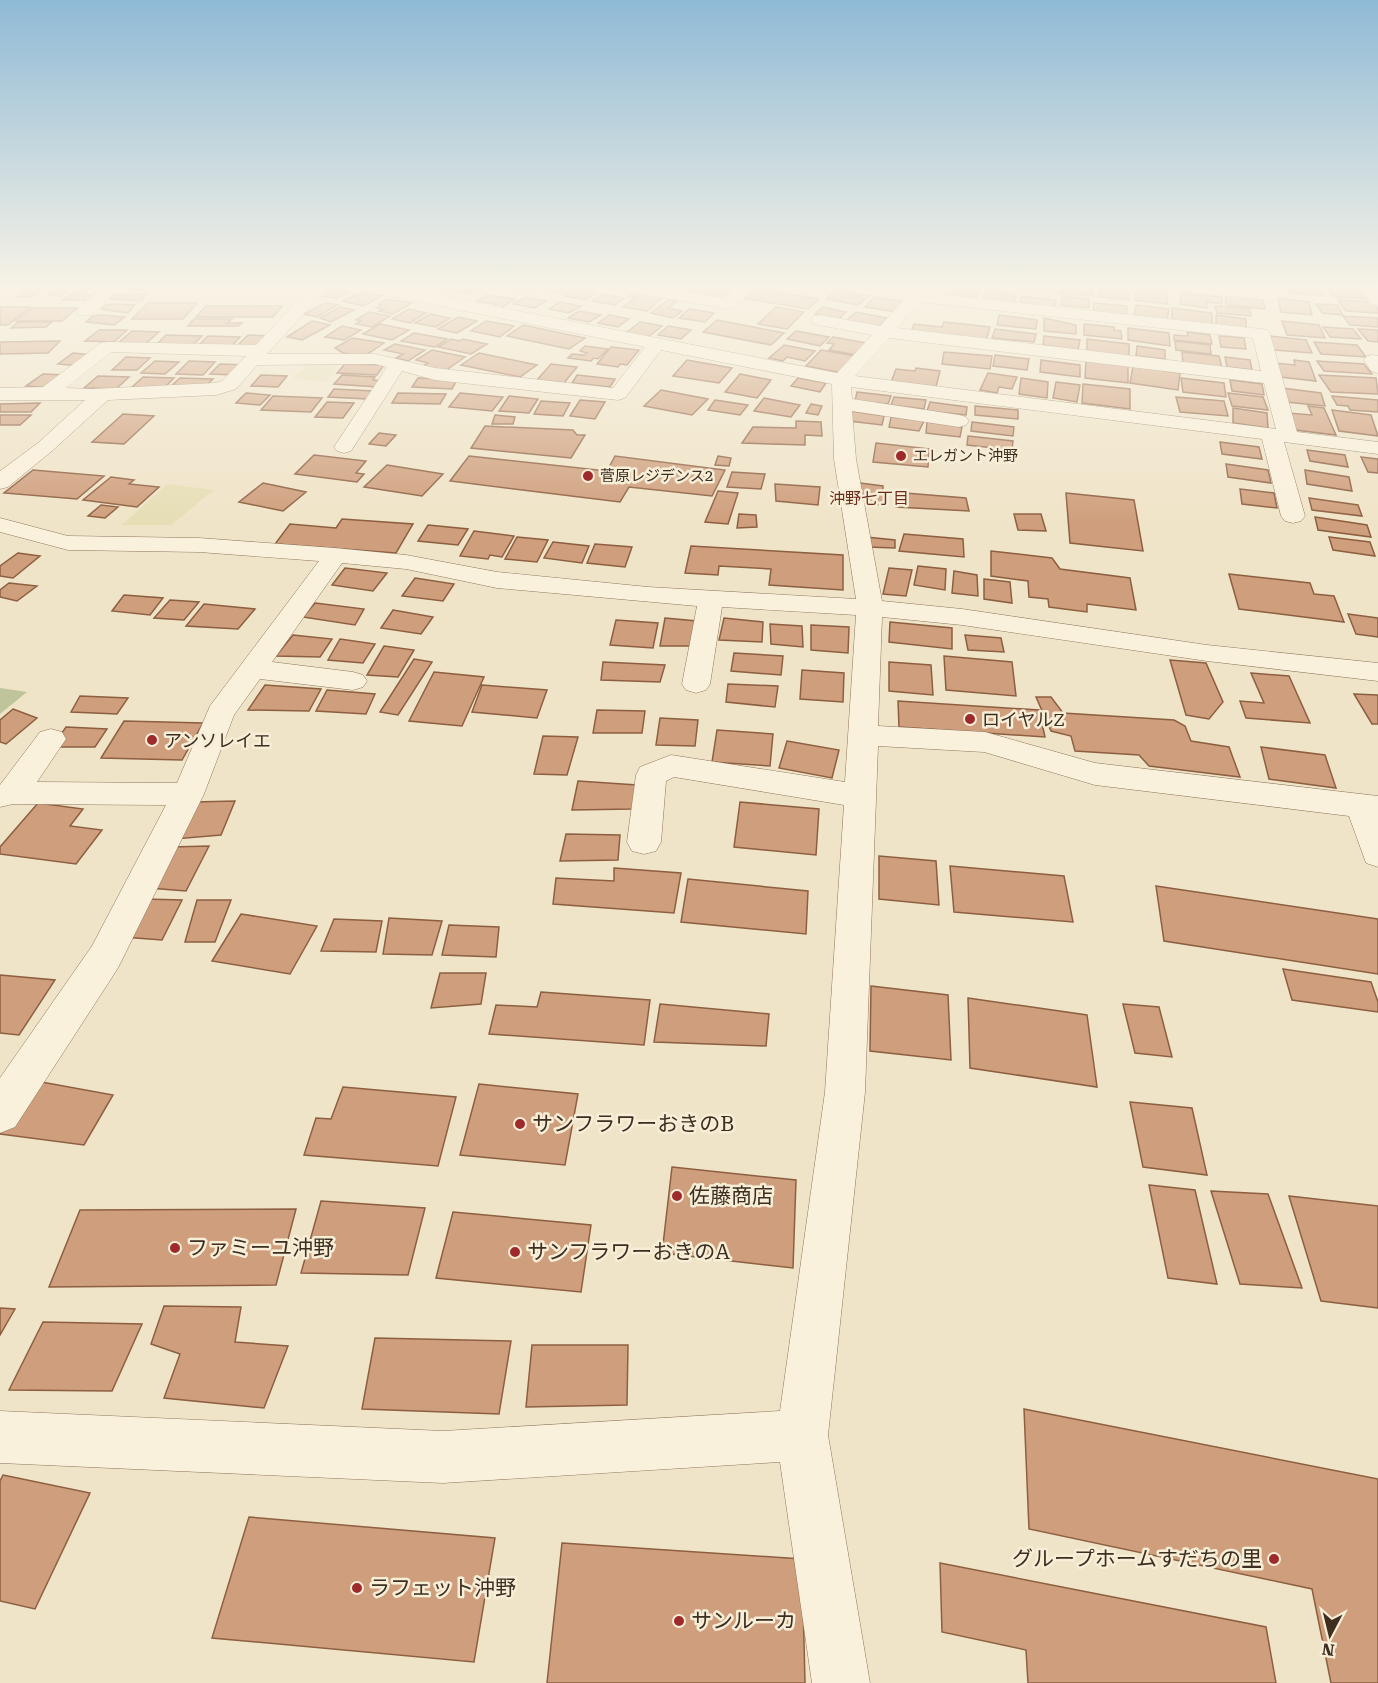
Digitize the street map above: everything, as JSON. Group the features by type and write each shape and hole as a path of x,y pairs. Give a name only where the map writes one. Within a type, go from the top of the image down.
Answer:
{"street":[{"path":"48,393 85,365"},
{"path":"0,394 102,395 216,389 230,385 249,365"},
{"path":"344,447 398,365"},
{"path":"400,365 435,374 618,394 641,365"},
{"path":"740,365 959,421"},
{"path":"841,1683 802,1435 845,1092 869,608 845,459 841,391 861,365"},
{"path":"1159,365 1273,378"},
{"path":"1269,365 1293,516"},
{"path":"841,391 1279,435 1378,448"},
{"path":"0,482 45,447 102,395"},
{"path":"0,525 68,543 199,545 335,555 406,562 496,580 648,595 869,608 962,617 1207,653 1378,672"},
{"path":"0,1113 14,1068 105,957 188,794 220,713 320,580 335,555"},
{"path":"696,684 711,599"},
{"path":"253,669 353,681"},
{"path":"864,735 985,742 1095,774 1369,807 1378,854"},
{"path":"7,794 51,739"},
{"path":"644,842 651,776 671,766 861,796"},
{"path":"7,794 188,794"},
{"path":"0,1437 443,1457 802,1435"}],"shaded area":[{"path":"307,365 339,365 327,381 292,379"},
{"path":"167,484 214,490 171,525 122,525"}],"green space":[{"path":"0,688 27,692 0,714"}],"building":[{"path":"118,365 143,365 137,370 112,370"},
{"path":"151,365 176,365 165,374 141,373"},
{"path":"185,365 213,365 203,375 176,374"},
{"path":"219,365 246,365 236,375 210,374"},
{"path":"345,365 384,365 377,375 337,373"},
{"path":"425,365 454,365 445,371 423,366"},
{"path":"461,365 535,365 537,365 520,377"},
{"path":"551,365 577,367 564,383 537,380"},
{"path":"601,365 620,365 618,367"},
{"path":"683,365 713,365 732,368 719,383 673,376"},
{"path":"807,365 848,365 842,373 806,366"},
{"path":"947,365 991,365 990,369"},
{"path":"993,365 1028,365 1027,370"},
{"path":"1041,365 1080,365 1080,377 1040,372"},
{"path":"1086,365 1128,366 1128,383 1085,378"},
{"path":"1188,365 1221,365 1222,368"},
{"path":"1227,365 1251,365 1252,370 1227,367"},
{"path":"1276,365 1310,365 1316,381 1280,377"},
{"path":"1319,365 1364,365 1372,374 1324,371"},
{"path":"1133,366 1180,373 1178,390 1130,383"},
{"path":"916,368 940,371 936,387 891,382 896,369 915,371"},
{"path":"988,373 1017,377 1012,389 999,387 997,393 980,390"},
{"path":"43,374 68,375 51,388 26,386"},
{"path":"740,374 771,380 757,398 725,392"},
{"path":"261,375 287,376 278,387 251,386"},
{"path":"342,375 375,377 373,380 382,381 377,387 334,384"},
{"path":"577,375 615,379 610,387 572,383"},
{"path":"1319,375 1376,378 1378,394 1331,392"},
{"path":"98,376 129,377 116,389 84,388"},
{"path":"143,377 174,378 164,388 132,387"},
{"path":"180,378 213,379 204,388 170,387"},
{"path":"418,378 457,380 452,389 412,387"},
{"path":"798,378 826,383 820,392 791,386"},
{"path":"1021,378 1048,382 1047,398 1019,394"},
{"path":"1181,378 1224,383 1226,397 1183,392"},
{"path":"1230,380 1262,384 1264,395 1232,391"},
{"path":"1056,382 1080,385 1077,402 1053,398"},
{"path":"1083,384 1130,389 1130,409 1082,403"},
{"path":"1282,388 1321,393 1325,406 1286,402"},
{"path":"334,389 373,391 367,399 328,397"},
{"path":"661,390 708,399 692,415 644,406"},
{"path":"857,392 891,396 888,404 855,401"},
{"path":"246,393 270,395 260,405 236,403"},
{"path":"398,393 446,394 440,404 392,403"},
{"path":"460,393 503,397 492,411 449,407"},
{"path":"1228,393 1263,397 1268,410 1232,406"},
{"path":"273,396 322,398 311,412 261,410"},
{"path":"509,396 538,399 529,413 499,411"},
{"path":"1332,396 1378,400 1378,412 1350,410 1348,406 1337,405"},
{"path":"894,397 926,400 924,409 891,405"},
{"path":"1176,397 1224,401 1228,416 1180,412"},
{"path":"764,398 800,405 791,417 754,411"},
{"path":"580,400 605,402 595,419 570,416"},
{"path":"715,400 748,405 740,415 708,410"},
{"path":"541,401 570,403 563,416 534,414"},
{"path":"327,402 354,403 343,418 315,417"},
{"path":"930,402 967,407 966,415 927,411"},
{"path":"40,403 31,412 0,412 0,404"},
{"path":"811,404 822,406 818,415 806,413"},
{"path":"975,406 1018,410 1018,419 975,415"},
{"path":"1308,406 1324,408 1336,435 1295,430 1288,413 1312,415"},
{"path":"1233,408 1267,413 1268,428 1233,423"},
{"path":"1332,410 1371,415 1378,436 1339,431"},
{"path":"850,411 884,416 882,425 849,421"},
{"path":"123,414 154,416 124,444 92,442"},
{"path":"0,415 31,415 20,425 0,425"},
{"path":"495,415 515,417 513,424 492,424"},
{"path":"891,417 924,421 919,431 889,427"},
{"path":"796,421 821,422 822,436 805,435 805,445 742,443 753,427 796,428"},
{"path":"927,422 962,427 960,437 926,433"},
{"path":"972,422 1014,427 1013,436 971,431"},
{"path":"485,426 573,430 577,435 585,435 571,458 471,448"},
{"path":"379,433 396,435 386,446 369,444"},
{"path":"968,436 1013,441 1012,450 967,445"},
{"path":"1220,442 1259,447 1262,459 1222,454"},
{"name":"エレガント沖野","path":"876,443 929,449 928,467 873,462"},
{"path":"1307,450 1345,455 1348,467 1310,461"},
{"path":"314,455 366,461 356,473 364,474 357,482 295,474"},
{"name":"菅原レジデンス2","path":"469,456 607,471 615,456 725,470 712,496 629,487 620,502 450,481"},
{"path":"718,456 731,458 729,466 715,465"},
{"path":"1361,457 1378,459 1378,473 1368,472"},
{"path":"1226,464 1268,470 1271,483 1228,477"},
{"path":"387,465 443,474 422,496 364,487"},
{"path":"33,470 104,476 77,499 4,493"},
{"path":"1305,470 1349,477 1352,491 1307,484"},
{"path":"732,472 765,474 761,489 727,487"},
{"path":"111,477 134,480 129,484 159,487 137,507 83,500"},
{"path":"263,483 306,492 283,511 239,502"},
{"path":"860,483 883,486 883,505 859,503"},
{"path":"775,484 820,487 818,505 776,501"},
{"path":"1240,489 1274,493 1277,508 1242,504"},
{"path":"718,491 738,493 728,524 705,522"},
{"path":"893,492 966,498 969,511 896,507"},
{"path":"1066,493 1134,500 1143,551 1070,543"},
{"path":"1309,498 1358,505 1362,516 1312,510"},
{"path":"101,505 118,507 105,518 88,516"},
{"path":"739,514 756,515 757,527 737,528"},
{"path":"1014,514 1041,514 1046,531 1018,530"},
{"path":"1315,517 1367,525 1371,537 1318,530"},
{"path":"342,519 413,524 396,553 275,544 290,524 336,528"},
{"path":"428,525 468,529 458,545 418,541"},
{"path":"474,531 514,536 502,557 490,555 488,559 460,556"},
{"path":"904,534 963,539 964,557 899,551"},
{"path":"517,537 548,540 537,562 505,559"},
{"path":"866,537 895,540 895,548 867,547"},
{"path":"1329,537 1370,542 1375,556 1333,550"},
{"path":"553,542 589,546 582,563 544,558"},
{"path":"595,544 632,547 625,567 587,563"},
{"path":"691,546 843,555 843,590 769,585 771,569 719,566 718,575 685,573"},
{"path":"991,551 1052,558 1060,569 1130,578 1136,610 1087,604 1087,612 1049,607 1048,599 1029,597 1028,581 991,576"},
{"path":"18,553 40,556 13,578 0,576 0,566"},
{"path":"918,566 946,569 945,590 914,585"},
{"path":"345,568 387,573 373,591 332,585"},
{"path":"889,568 912,570 906,596 883,594"},
{"path":"954,571 977,575 978,596 952,593"},
{"path":"1229,574 1310,583 1314,594 1334,596 1344,622 1239,609"},
{"path":"415,578 454,584 443,601 402,596"},
{"path":"984,579 1010,582 1012,603 984,599"},
{"path":"9,583 37,586 17,601 0,597 0,590"},
{"path":"124,595 163,598 150,615 112,611"},
{"path":"170,600 199,602 184,620 154,618"},
{"path":"315,603 364,609 355,625 303,617"},
{"path":"204,604 255,609 238,629 186,626"},
{"path":"393,610 433,617 421,634 381,628"},
{"path":"1348,614 1378,618 1378,637 1356,634"},
{"path":"665,618 697,621 692,646 660,646"},
{"path":"724,618 763,622 762,642 719,640"},
{"path":"616,620 658,623 653,648 610,645"},
{"path":"890,622 952,628 952,649 889,642"},
{"path":"770,624 802,626 803,647 771,644"},
{"path":"811,625 849,627 848,653 811,650"},
{"path":"293,635 332,639 320,657 276,656"},
{"path":"965,635 1001,638 1004,652 968,650"},
{"path":"340,639 375,644 363,663 328,660"},
{"path":"384,646 414,650 398,677 367,675"},
{"path":"734,653 783,656 781,675 731,671"},
{"path":"944,656 1012,662 1016,696 946,690"},
{"path":"414,659 432,662 398,715 380,712"},
{"path":"1170,660 1206,663 1223,702 1209,719 1186,715"},
{"path":"603,662 665,665 660,682 601,680"},
{"path":"889,662 931,665 933,695 889,691"},
{"path":"802,670 844,673 843,702 800,699"},
{"path":"434,672 484,677 462,726 409,721"},
{"path":"1251,673 1289,676 1310,723 1246,718 1240,701 1264,703"},
{"path":"728,684 778,686 775,707 726,702"},
{"path":"265,685 321,689 309,711 248,710"},
{"path":"482,685 547,690 537,718 472,712"},
{"path":"327,690 375,694 366,714 316,711"},
{"path":"1354,694 1378,695 1378,724 1372,724"},
{"path":"80,696 128,698 117,714 71,712"},
{"path":"1036,697 1051,697 1063,713 1174,720 1185,726 1191,741 1229,747 1240,777 1149,766 1139,755 1075,751 1071,736 1051,731"},
{"name":"ロイヤルZ","path":"898,701 1039,710 1045,737 899,727"},
{"path":"13,709 37,718 6,744 0,742 0,720"},
{"path":"597,710 645,711 642,733 593,733"},
{"path":"660,718 698,720 695,746 656,745"},
{"name":"アンソレイエ","path":"124,721 203,723 182,760 101,758"},
{"path":"66,727 107,729 95,747 52,747"},
{"path":"717,730 773,734 770,766 712,762"},
{"path":"543,736 578,737 567,775 534,774"},
{"path":"787,741 839,750 832,778 779,768"},
{"path":"1261,747 1325,755 1336,788 1269,779"},
{"path":"578,781 637,785 633,809 572,810"},
{"path":"235,801 221,835 175,839 193,802"},
{"path":"740,802 819,809 816,855 734,847"},
{"path":"38,803 83,809 70,826 102,830 76,864 0,854 0,847"},
{"path":"566,834 620,835 618,860 560,861"},
{"path":"209,846 186,891 149,888 170,847"},
{"path":"879,856 936,861 939,905 879,899"},
{"path":"950,866 1064,876 1073,922 954,912"},
{"path":"614,868 681,873 674,913 553,904 556,878 614,881"},
{"path":"688,879 808,891 806,934 681,922"},
{"path":"1156,886 1378,919 1378,974 1164,941"},
{"path":"144,899 182,900 162,940 123,937"},
{"path":"197,900 231,900 215,942 185,942"},
{"path":"241,914 317,926 290,974 212,961"},
{"path":"389,918 442,921 432,955 383,954"},
{"path":"334,919 382,921 376,952 321,951"},
{"path":"449,925 499,927 496,957 442,955"},
{"path":"1283,969 1371,982 1378,1002 1378,1012 1292,1000"},
{"path":"440,973 486,973 481,1004 431,1008"},
{"path":"0,975 55,980 19,1035 0,1033"},
{"path":"871,986 948,995 951,1060 870,1051"},
{"path":"541,992 650,1000 644,1045 489,1034 496,1005 537,1007"},
{"path":"968,998 1087,1015 1097,1087 970,1068"},
{"path":"660,1004 769,1014 766,1046 654,1042"},
{"path":"1123,1004 1159,1007 1172,1057 1135,1053"},
{"path":"36,1081 113,1095 84,1145 0,1134"},
{"name":"サンフラワーおきのB","path":"479,1084 578,1094 565,1165 460,1155"},
{"path":"343,1087 456,1097 438,1166 304,1155 316,1118 331,1119"},
{"path":"1130,1102 1192,1108 1207,1175 1143,1167"},
{"path":"672,1167 796,1180 793,1268 662,1253"},
{"path":"1149,1185 1195,1190 1217,1284 1168,1278"},
{"path":"1211,1191 1268,1194 1302,1288 1240,1284"},
{"path":"1289,1196 1378,1206 1378,1308 1321,1301"},
{"path":"321,1201 425,1208 408,1275 301,1273"},
{"name":"ファミーユ沖野","path":"296,1209 276,1285 49,1287 80,1210"},
{"name":"サンフラワーおきのA","path":"453,1212 591,1225 581,1292 436,1278"},
{"path":"164,1306 241,1307 235,1342 288,1346 264,1408 164,1398 180,1354 151,1344"},
{"path":"0,1308 15,1309 0,1335"},
{"path":"43,1322 142,1324 112,1391 9,1390"},
{"path":"375,1338 511,1341 499,1414 362,1409"},
{"path":"532,1345 628,1345 627,1405 526,1407"},
{"name":"グループホームすだちの里","path":"1024,1409 1378,1479 1378,1683 1331,1683 1312,1589 1029,1529"},
{"path":"3,1475 90,1493 35,1609 0,1601 0,1481"},
{"name":"ラフェット沖野","path":"249,1517 495,1538 474,1662 212,1638"},
{"name":"サンルーカ","path":"562,1543 802,1559 805,1683 547,1683"},
{"path":"940,1563 1266,1627 1276,1683 1028,1683 1026,1650 942,1632"}],"place":[{"name":"エレガント沖野","path":"901,456"},
{"name":"菅原レジデンス2","path":"588,476"},
{"name":"ロイヤルZ","path":"970,719"},
{"name":"アンソレイエ","path":"152,740"},
{"name":"サンフラワーおきのB","path":"520,1124"},
{"name":"佐藤商店","path":"677,1196"},
{"name":"ファミーユ沖野","path":"175,1248"},
{"name":"サンフラワーおきのA","path":"515,1252"},
{"name":"グループホームすだちの里","path":"1274,1559"},
{"name":"ラフェット沖野","path":"357,1588"},
{"name":"サンルーカ","path":"679,1621"}],"district":[{"name":"沖野七丁目","path":"869,498"}]}
